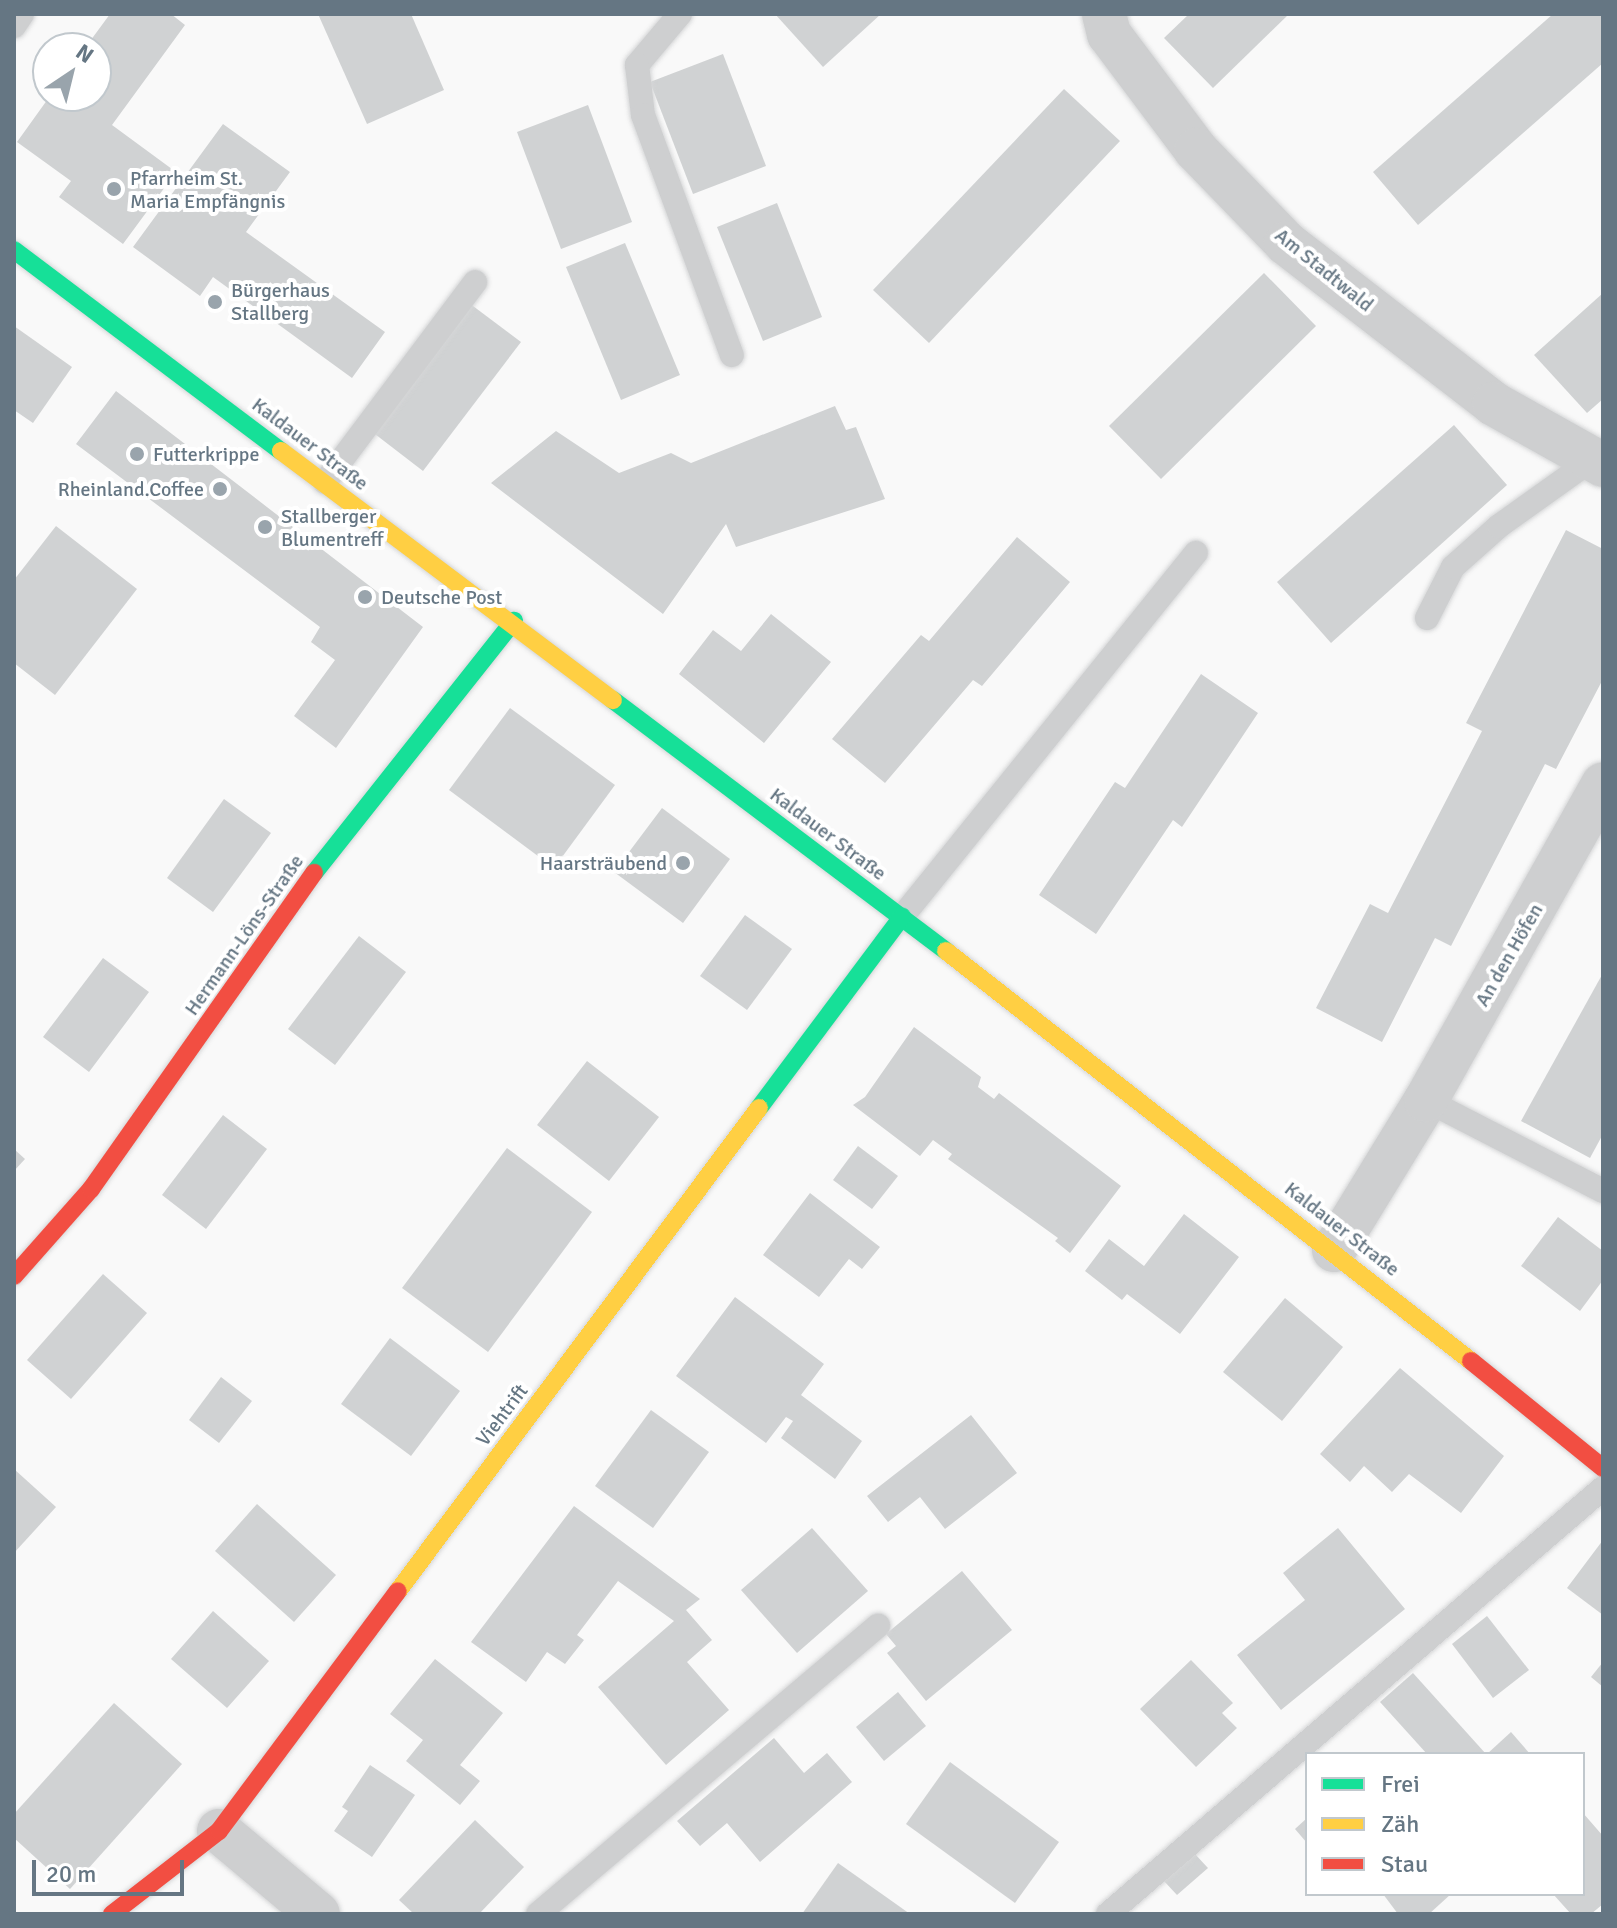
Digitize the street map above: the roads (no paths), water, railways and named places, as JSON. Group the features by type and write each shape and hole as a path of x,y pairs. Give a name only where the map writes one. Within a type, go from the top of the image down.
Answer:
{"street":[{"name":"Am Stadtwald","path":"1104,14 1109,34 1196,150 1286,243 1494,404 1598,462"},
{"name":"Kaldauer Straße","path":"14,250 514,621 902,917 1334,1250 1603,1468"},
{"name":"Hermann-Löns-Straße","path":"14,1276 91,1189 328,853 514,621"},
{"name":"An den Höfen","path":"1334,1250 1426,1100 1599,803"},
{"name":"Viehtrift","path":"112,1914 219,1831 902,917"},
{"path":"219,1831 318,1914"}],"lane":[{"path":"14,26 22,14"},
{"path":"680,14 637,65 643,115 732,355"},
{"path":"325,482 475,282"},
{"path":"1427,618 1453,567 1499,526 1598,462"},
{"path":"902,917 1196,553"},
{"path":"1426,1100 1603,1191"},
{"path":"1108,1914 1603,1488"},
{"path":"538,1914 878,1626"}],"place":[{"name":"Pfarrheim St. Maria Empfängnis","path":"114,189"},
{"name":"Bürgerhaus Stallberg","path":"215,302"},
{"name":"Futterkrippe","path":"137,454"},
{"name":"Rheinland.Coffee","path":"220,489"},
{"name":"Stallberger Blumentreff","path":"265,527"},
{"name":"Deutsche Post","path":"365,597"},
{"name":"Haarsträubend","path":"683,863"}]}
